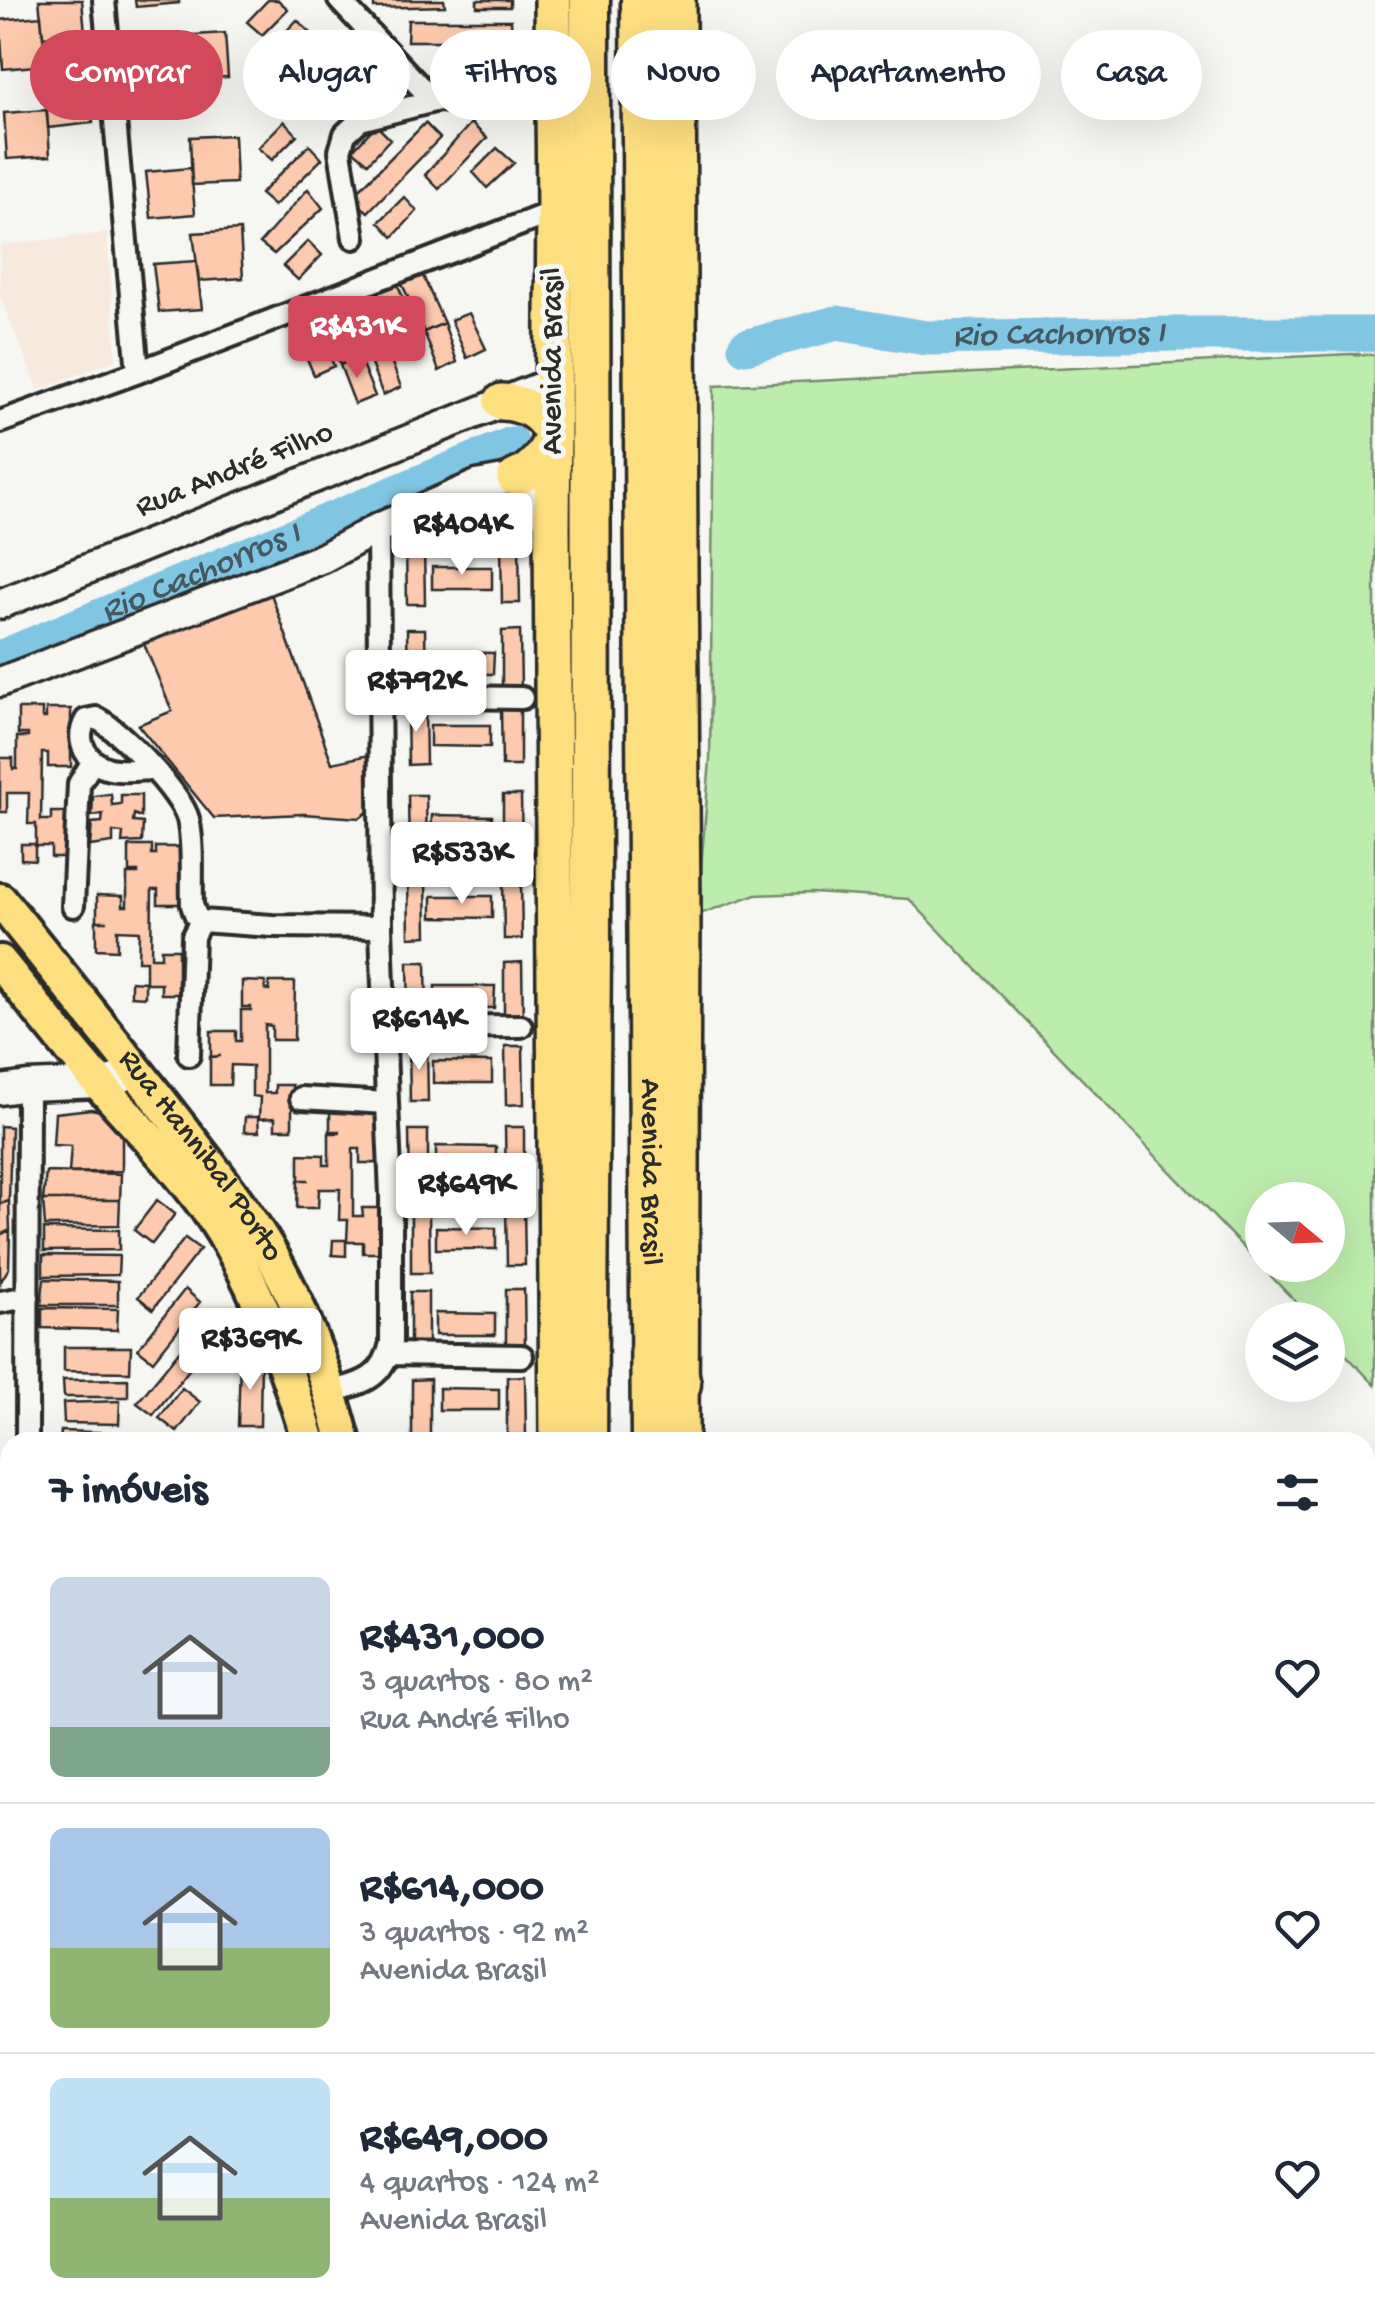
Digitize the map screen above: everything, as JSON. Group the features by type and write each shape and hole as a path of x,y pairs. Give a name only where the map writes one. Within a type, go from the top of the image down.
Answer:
{"highway":[{"name":"Avenida Brasil","path":"553,0 553,30"},
{"name":"Avenida Brasil","path":"587,1432 590,0"},
{"name":"Avenida Brasil","path":"642,0 650,1432"},
{"path":"642,270 660,0"},
{"name":"Avenida Brasil","path":"678,0 680,1432"},
{"name":"Avenida Brasil","path":"554,120 552,527 558,1432"},
{"path":"502,402 514,402 535,412 553,436 541,459 519,476"},
{"path":"649,1247 681,1384"}],"main road":[{"name":"Rua Hannibal Porto","path":"0,900 138,1072 257,1232 304,1320 341,1432"},
{"name":"Rua Hannibal Porto","path":"1,965 197,1195 216,1223 268,1323 307,1432"}],"street":[{"path":"104,0 138,372"},
{"path":"338,0 430,94"},
{"path":"354,238 340,151 346,134 360,120 430,102"},
{"path":"0,422 555,212"},
{"name":"Rua André Filho","path":"0,604 553,382"},
{"path":"0,682 323,558 378,528 477,485 519,476 552,527"},
{"path":"330,1392 368,1380 384,1364 391,1342 391,1194 381,927 378,528"},
{"path":"379,696 522,698"},
{"path":"152,769 118,771 93,762 82,747 80,731 86,720 96,718 110,725 176,794 184,807 192,905 201,921 381,927"},
{"path":"73,906 79,784 93,762"},
{"path":"380,862 525,862"},
{"path":"189,1055 193,936 201,921"},
{"path":"384,1027 521,1026"},
{"path":"92,1073 114,1042"},
{"path":"27,1432 28,1086 92,1073 138,1072"},
{"path":"301,1098 387,1103"},
{"path":"391,1194 513,1195"},
{"path":"0,1302 28,1297"},
{"path":"388,1354 522,1356"}],"shaded area":[{"path":"107,233 116,359 39,390 0,297 0,245"}],"green space":[{"path":"1375,355 1375,1385 1345,1354 1345,1302 1296,1302 1277,1282 1345,1282 1345,1182 1245,1182 1245,1249 909,899 812,893 754,895 697,915 710,760 714,386"}],"building":[{"path":"39,0 82,0 85,30 42,30"},
{"path":"135,0 179,0 179,3 136,7"},
{"path":"268,0 278,0 288,9 267,30 256,30 247,22"},
{"path":"374,0 444,0 445,6 374,8"},
{"path":"477,0 510,0 510,7 477,7"},
{"path":"41,16 42,30 30,30 30,66 3,69 0,20"},
{"path":"297,20 308,30 287,30"},
{"path":"408,20 511,20 511,30 430,30 430,41 410,41"},
{"path":"223,33 228,77 223,77"},
{"path":"30,111 30,120 48,120 50,156 7,159 4,113"},
{"path":"47,120 93,120 93,123 48,128"},
{"path":"284,121 297,135 272,160 258,148"},
{"path":"425,123 440,138 368,212 351,198"},
{"path":"471,123 487,138 439,189 425,175"},
{"path":"376,125 390,139 368,163 353,150"},
{"path":"234,135 236,183 192,185 190,137"},
{"path":"309,145 322,159 274,206 260,194"},
{"path":"497,148 514,163 487,188 473,172"},
{"path":"191,168 195,214 151,218 146,172"},
{"path":"308,189 323,208 274,254 260,243"},
{"path":"404,197 417,211 393,237 379,222"},
{"path":"240,230 243,278 199,281 193,233"},
{"path":"308,241 322,255 298,280 283,266"},
{"path":"196,261 202,309 159,312 153,264"},
{"path":"423,276 444,323 424,332 402,284"},
{"path":"398,285 418,334 398,341 376,293"},
{"path":"469,313 486,349 467,358 451,320"},
{"path":"344,317 359,357 340,365 324,324"},
{"path":"444,323 457,362 439,371 424,332"},
{"path":"318,328 334,366 314,375 297,335"},
{"path":"386,347 401,387 383,395 367,354"},
{"path":"359,357 375,396 355,404 340,365"},
{"path":"519,544 520,603 502,603 501,545"},
{"path":"406,545 424,545 425,604 407,604"},
{"path":"432,567 492,567 492,589 432,589"},
{"path":"270,591 332,763 369,755 370,810 360,818 303,814 214,818 138,725 172,711 144,644"},
{"path":"407,629 425,629 426,688 408,688"},
{"path":"520,630 521,689 502,689 502,631"},
{"path":"434,652 494,653 493,674 433,674"},
{"path":"407,706 425,706 426,764 408,765"},
{"path":"501,707 520,707 520,766 502,766"},
{"path":"18,709 42,709 42,718 46,718 46,709 71,709 71,767 48,767 48,753 42,753 41,820 51,820 51,812 68,812 68,857 51,857 51,846 35,846 35,860 21,859 21,844 36,844 36,824 28,824 29,793 7,793 7,812 0,812 0,758 13,758 13,769 17,769 17,737 28,737 18,734"},
{"path":"430,725 490,725 490,747 430,746"},
{"path":"111,794 112,805 121,804 121,795 141,795 141,817 134,814 133,822 143,823 142,842 122,843 123,833 113,832 113,843 90,846 92,823 102,822 103,814 92,816 93,796"},
{"path":"408,795 426,795 427,854 409,854"},
{"path":"503,795 521,795 522,853 503,854"},
{"path":"432,815 492,816 491,837 431,837"},
{"path":"129,846 152,846 152,855 156,855 156,847 181,847 181,904 158,904 158,890 152,890 151,957 161,957 161,949 178,949 178,994 161,994 161,983 145,983 145,997 131,996 131,981 146,982 146,961 138,961 139,931 117,930 117,950 96,949 97,895 123,896 123,906 127,906 127,874 138,874 129,872"},
{"path":"408,878 426,878 427,936 409,937"},
{"path":"503,880 521,880 522,939 504,939"},
{"path":"432,896 492,896 492,918 432,917"},
{"path":"408,962 426,962 427,1020 409,1021"},
{"path":"522,962 523,1021 504,1021 504,963"},
{"path":"242,981 265,982 265,990 269,991 269,982 295,982 294,1040 272,1040 272,1026 265,1025 265,1093 275,1093 275,1085 292,1085 292,1129 275,1129 275,1118 258,1119 259,1132 244,1132 245,1117 259,1117 260,1097 252,1096 252,1066 231,1065 230,1085 210,1085 211,1031 236,1031 236,1041 241,1041 241,1010 251,1010 242,1007"},
{"path":"435,986 495,986 494,1008 435,1007"},
{"path":"427,1043 428,1102 410,1102 409,1044"},
{"path":"505,1046 523,1046 524,1104 506,1105"},
{"path":"433,1061 492,1062 492,1083 433,1083"},
{"path":"330,1105 353,1105 353,1114 357,1114 357,1105 383,1106 382,1163 360,1163 360,1149 353,1149 353,1216 363,1216 362,1208 380,1208 380,1253 363,1253 363,1242 346,1242 346,1256 332,1255 333,1240 347,1240 348,1220 339,1220 340,1189 319,1189 318,1208 297,1208 299,1154 324,1155 324,1165 329,1165 329,1133 339,1133 330,1131"},
{"path":"91,1109 105,1112 122,1131 122,1171 69,1173 71,1146 53,1145 55,1113"},
{"path":"0,1126 11,1127 9,1201 0,1204"},
{"path":"505,1127 524,1127 524,1186 506,1186"},
{"path":"409,1130 428,1130 428,1189 410,1189"},
{"path":"436,1146 496,1147 496,1168 436,1168"},
{"path":"46,1172 121,1174 120,1200 43,1200"},
{"path":"43,1200 120,1200 119,1225 45,1226"},
{"path":"157,1200 175,1214 152,1244 134,1230"},
{"path":"9,1201 10,1230 0,1235 0,1204"},
{"path":"506,1206 524,1206 525,1265 507,1265"},
{"path":"411,1214 429,1214 430,1273 411,1273"},
{"path":"436,1227 496,1228 496,1249 436,1249"},
{"path":"44,1229 119,1230 119,1250 44,1251"},
{"path":"10,1230 9,1268 0,1283 0,1235"},
{"path":"185,1238 200,1249 153,1309 138,1297"},
{"path":"43,1255 119,1256 118,1275 43,1276"},
{"path":"44,1279 118,1281 118,1305 41,1305"},
{"path":"185,1289 200,1302 153,1361 138,1349"},
{"path":"506,1289 524,1289 525,1347 506,1348"},
{"path":"410,1292 428,1292 428,1350 410,1351"},
{"path":"42,1308 118,1309 117,1330 42,1328"},
{"path":"435,1313 495,1314 495,1335 435,1335"},
{"path":"185,1344 200,1356 153,1415 137,1403"},
{"path":"64,1347 131,1347 130,1372 64,1371"},
{"path":"240,1360 261,1360 260,1426 238,1426"},
{"path":"525,1376 526,1432 507,1432 507,1377"},
{"path":"128,1379 128,1397 64,1397 63,1380"},
{"path":"430,1379 430,1432 412,1432 412,1380"},
{"path":"182,1388 200,1402 177,1432 159,1418"},
{"path":"439,1388 499,1389 499,1410 439,1410"},
{"path":"120,1401 119,1424 64,1423 63,1403"}],"waterway":[{"name":"Rio Cachorros I","path":"745,347 837,323 926,338 1375,334"},
{"name":"Rio Cachorros I","path":"0,658 512,444"}]}
